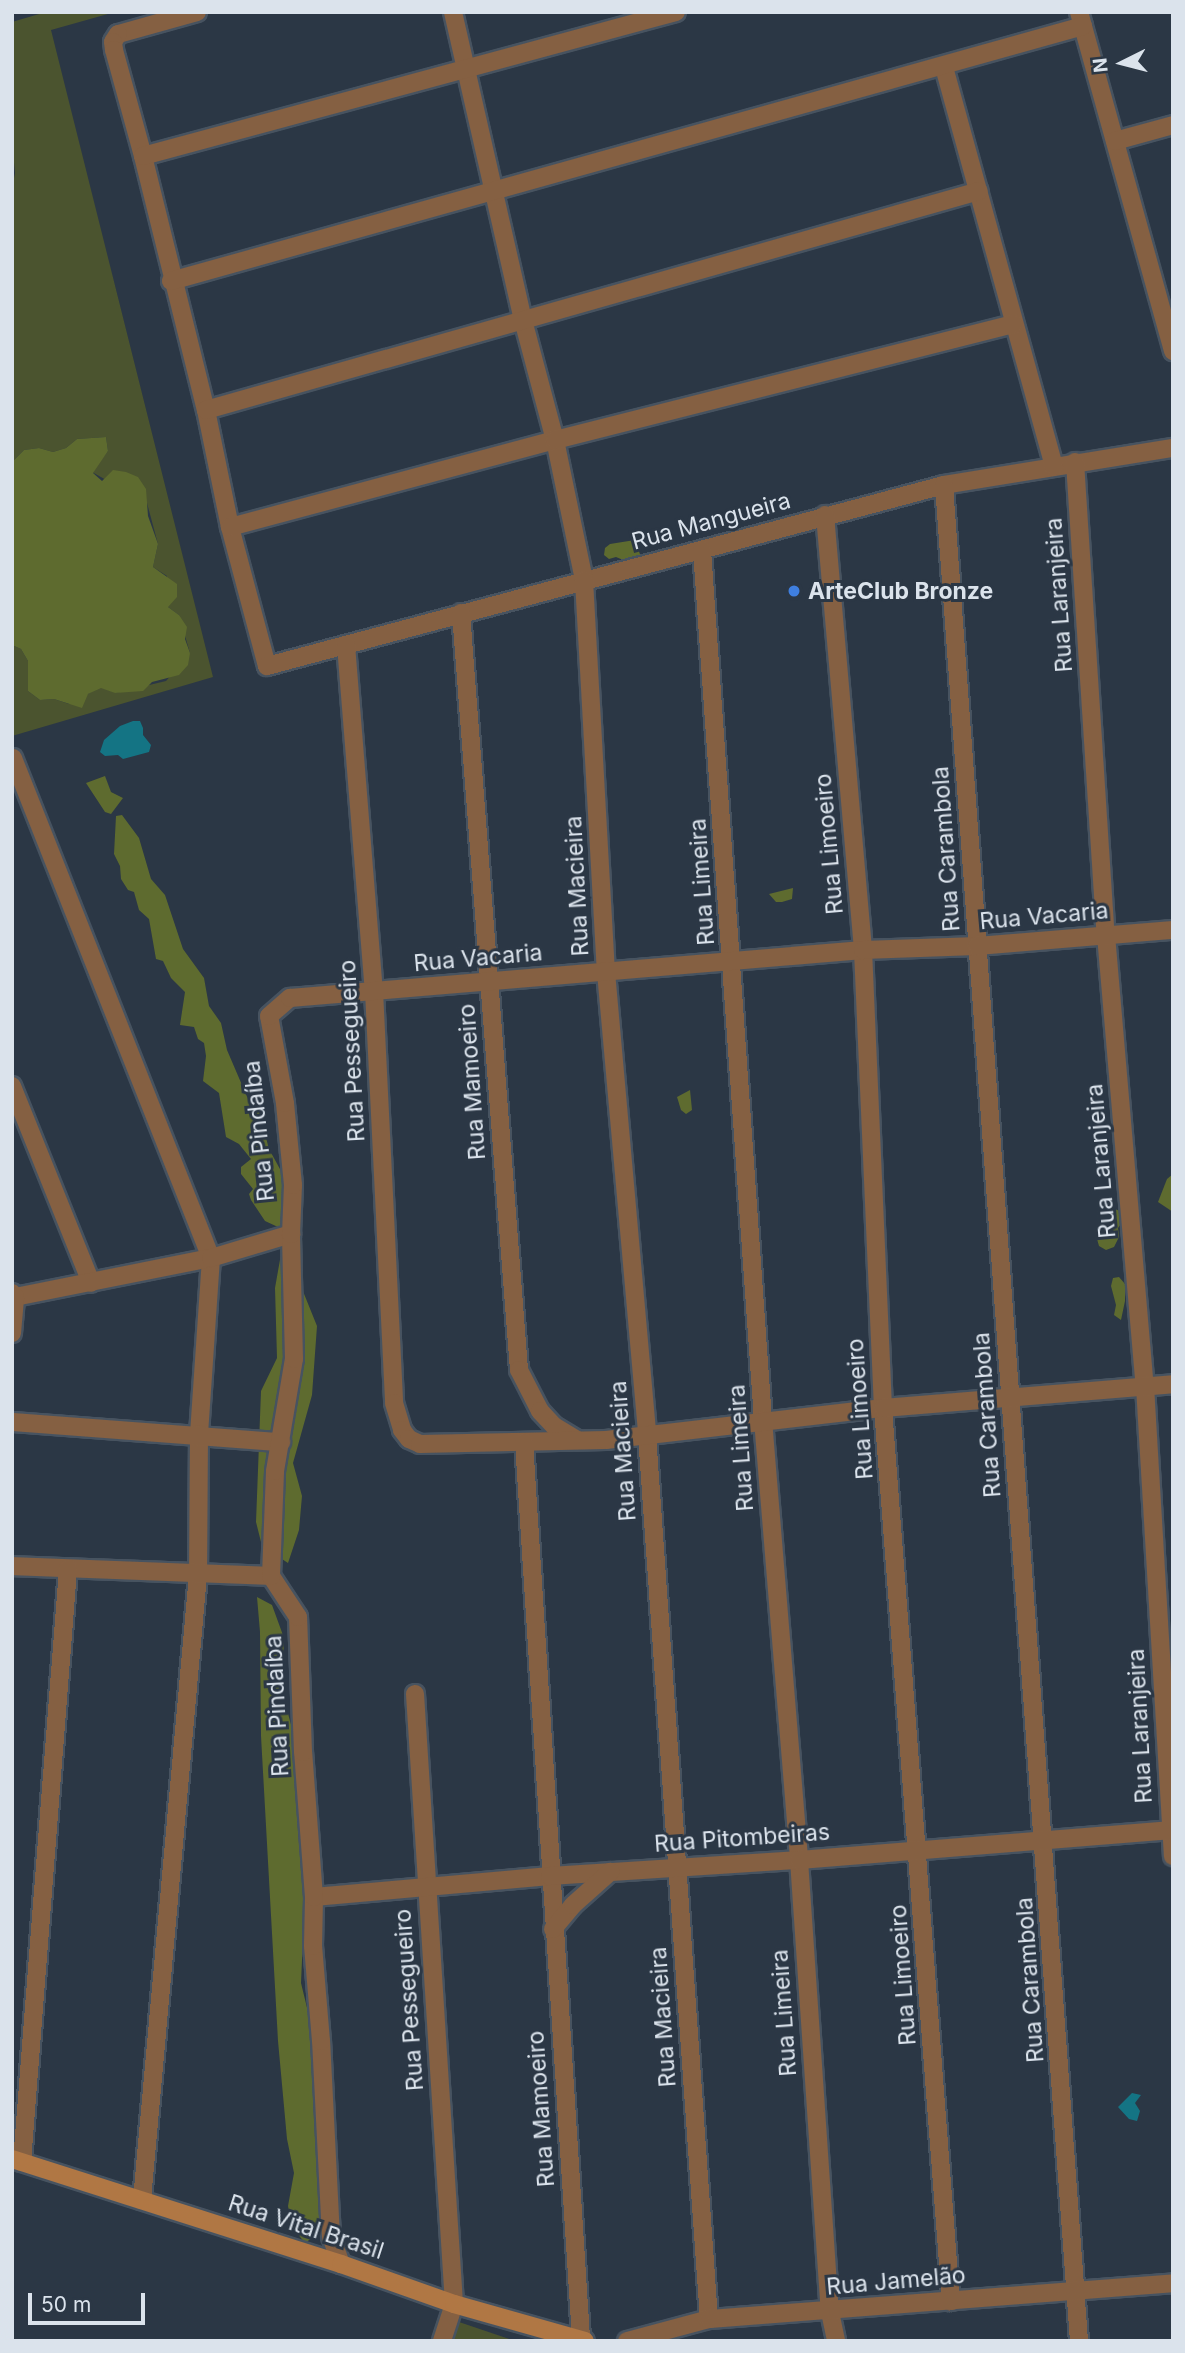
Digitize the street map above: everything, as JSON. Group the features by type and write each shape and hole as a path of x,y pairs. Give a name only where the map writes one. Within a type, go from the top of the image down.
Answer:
{"main road":[{"name":"Rua Vital Brasil","path":"17,2160 341,2264 454,2304 583,2340"}],"street":[{"path":"197,12 118,34 113,42 205,410 230,527 555,440 1014,324"},
{"name":"Rua Macieira","path":"453,12 523,320 555,440 583,580 606,972 647,1435 709,2319"},
{"path":"143,156 676,12"},
{"path":"171,281 944,67 1081,19 1169,321 1173,351"},
{"path":"944,67 1054,466"},
{"path":"1115,141 1173,125"},
{"path":"205,410 979,191"},
{"name":"Rua Mangueira","path":"230,527 267,666 702,550 825,514 944,485 1173,448"},
{"name":"Rua Laranjeira","path":"1075,462 1106,935 1145,1386 1173,1856"},
{"name":"Rua Carambola","path":"944,485 1045,1839 1079,2341"},
{"name":"Rua Limoeiro","path":"825,514 863,950 883,1408 919,1849 951,2301"},
{"name":"Rua Limeira","path":"702,550 733,961 763,1420 799,1860 830,2312 836,2341"},
{"name":"Rua Mamoeiro","path":"461,613 519,1370 540,1411 554,1426 577,1440"},
{"name":"Rua Pessegueiro","path":"346,645 374,991 394,1403 402,1430 409,1439 420,1444 524,1442"},
{"path":"13,758 211,1258 200,1434 198,1575 142,2200"},
{"name":"Rua Vacaria","path":"290,998 863,950 977,946 1173,930"},
{"name":"Rua Pindaíba","path":"290,998 269,1016 285,1103 293,1185 291,1234 294,1359 275,1471 271,1576 298,1617 303,1752 314,1897 313,1946 321,2041 331,2237 341,2264"},
{"path":"12,1086 91,1283"},
{"path":"12,1333 14,1295 91,1283 211,1258 291,1234"},
{"path":"524,1442 647,1435 883,1408 1173,1384"},
{"path":"12,1422 281,1442"},
{"name":"Rua Mamoeiro","path":"524,1442 553,1929 583,2340"},
{"path":"12,1566 271,1576"},
{"path":"17,2160 68,1569"},
{"name":"Rua Pessegueiro","path":"415,1694 454,2304"},
{"name":"Rua Pitombeiras","path":"314,1897 550,1875 799,1860 1172,1830"},
{"path":"553,1929 573,1905 610,1872"},
{"name":"Rua Jamelão","path":"627,2341 709,2319 830,2312 1173,2283"},
{"path":"442,2341 454,2304"}],"green space":[{"path":"46,12 115,12 51,30 213,677 12,736 12,645 21,649 28,661 28,691 40,700 54,699 69,704 101,687 116,693 166,681 190,653 179,615 168,607 167,576 153,567 158,544 147,503 92,472 108,451 106,437 77,439 66,448 53,452 39,448 24,450 12,462 12,188 15,173 12,142 12,22"},
{"path":"106,437 108,451 93,473 102,481 113,470 126,472 138,477 146,489 148,516 158,544 153,567 177,584 177,597 168,607 179,615 187,627 185,639 190,653 188,665 179,675 152,682 143,691 115,693 101,688 88,694 82,708 54,699 40,700 28,691 28,661 21,649 12,645 12,462 24,450 39,448 53,452 66,448 77,439"},
{"path":"635,540 642,560 628,562 616,557 609,559 604,555 605,548 610,544"},
{"path":"105,776 111,792 123,798 111,814 105,812 86,783"},
{"path":"122,815 139,838 151,879 165,895 183,949 204,978 209,1006 221,1023 227,1050 248,1099 258,1108 269,1149 286,1180 288,1226 278,1227 265,1221 251,1200 249,1194 253,1189 241,1174 241,1167 251,1159 239,1144 226,1137 219,1093 203,1081 206,1056 204,1043 198,1039 194,1027 180,1025 185,992 171,978 163,961 156,959 149,919 139,910 134,892 128,890 121,879 120,866 114,854 116,816"},
{"path":"793,888 792,899 782,902 776,902 769,894"},
{"path":"690,1090 692,1110 686,1114 681,1110 677,1097"},
{"path":"1173,1174 1173,1212 1158,1202 1167,1179"},
{"path":"1112,1208 1120,1211 1123,1221 1118,1228 1119,1237 1114,1247 1106,1250 1099,1246 1097,1239 1111,1231 1104,1219 1105,1211"},
{"path":"281,1254 292,1264 317,1326 312,1395 293,1463 302,1496 299,1530 288,1563 262,1546 256,1522 261,1391 277,1358 275,1288"},
{"path":"1119,1277 1125,1284 1121,1320 1114,1315 1116,1305 1111,1286 1113,1278"},
{"path":"257,1597 272,1605 284,1638 282,1692 292,1728 298,1785 305,1892 301,1983 310,2020 321,2129 324,2200 316,2235 305,2243 292,2227 288,2206 294,2173 287,2139 278,2041 261,1736"},
{"path":"459,2322 515,2341 453,2341"}],"water":[{"path":"140,721 143,735 151,745 149,752 123,759 118,755 105,756 100,752 104,740 120,726"},
{"path":"1132,2093 1141,2095 1135,2103 1140,2111 1137,2121 1129,2119 1118,2107"}],"place":[{"name":"ArteClub Bronze","path":"794,591"}]}
